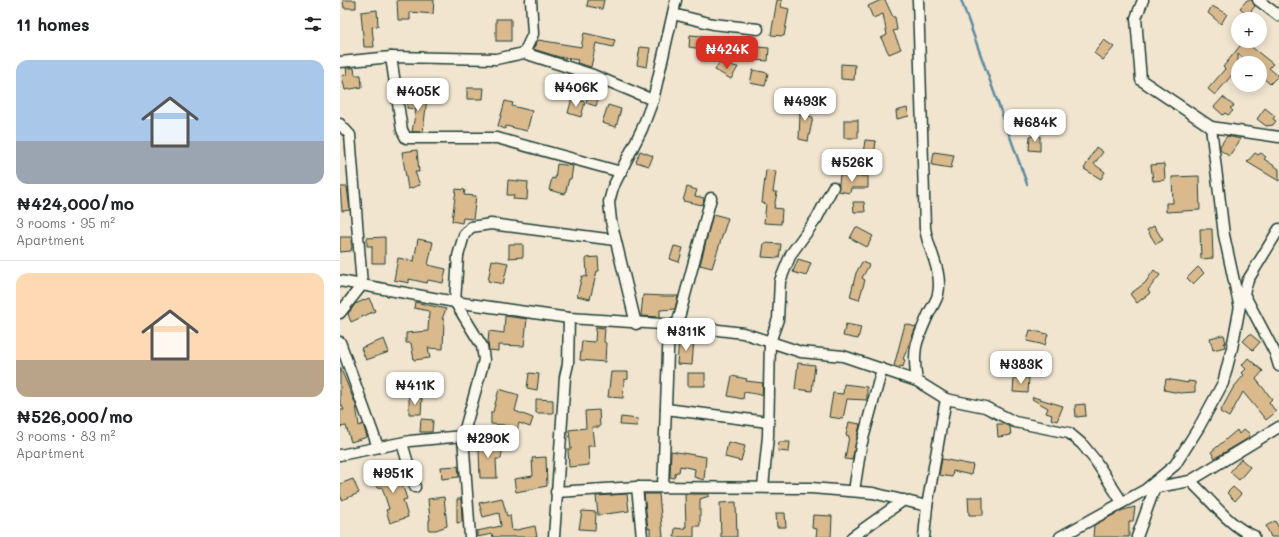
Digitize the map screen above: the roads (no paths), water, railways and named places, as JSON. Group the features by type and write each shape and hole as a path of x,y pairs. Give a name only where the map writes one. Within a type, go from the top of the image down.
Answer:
{"street":[{"path":"524,53 533,34 531,0"},
{"path":"636,324 615,240 609,202 613,187 642,129 653,100 676,0"},
{"path":"917,381 914,357 916,346 938,294 940,277 927,240 925,228 918,0"},
{"path":"1143,0 1136,18 1141,80 1212,127 1279,137"},
{"path":"1258,0 1279,16"},
{"path":"673,14 713,24 758,29"},
{"path":"340,62 391,57 496,59 524,53 594,75 653,100"},
{"path":"391,57 402,130 406,138 497,138 621,172"},
{"path":"340,124 350,135 362,285 340,313"},
{"path":"1212,127 1224,234 1240,306"},
{"path":"763,488 768,422 770,342 778,319 780,281 791,254 817,218 833,187"},
{"path":"660,484 673,325 711,198"},
{"path":"470,537 463,436 484,360 482,346 455,302 458,256 464,235 471,227 491,224 615,240"},
{"path":"1145,490 1175,465 1199,427 1223,383 1232,348 1240,306 1248,280 1279,229"},
{"path":"340,281 455,302 569,318 636,324 673,325 743,333 801,352 843,356 917,381 946,399 985,407 1015,422 1069,433 1082,444 1095,460 1122,502"},
{"path":"1244,294 1277,351 1279,366"},
{"path":"554,537 565,377 568,364 569,318"},
{"path":"340,342 378,447"},
{"path":"854,491 861,446 882,369"},
{"path":"924,537 927,506 946,399"},
{"path":"666,409 768,422"},
{"path":"1060,537 1145,490 1190,481 1279,427"},
{"path":"340,455 402,442 463,436"},
{"path":"402,442 415,487"},
{"path":"1190,481 1235,525 1254,536"},
{"path":"556,492 637,487 660,484 763,488 811,488 873,492 927,506"},
{"path":"637,487 642,537"},
{"path":"1137,537 1155,487"},
{"path":"852,537 904,500"}],"waterway":[{"path":"961,0 1027,184"}]}
